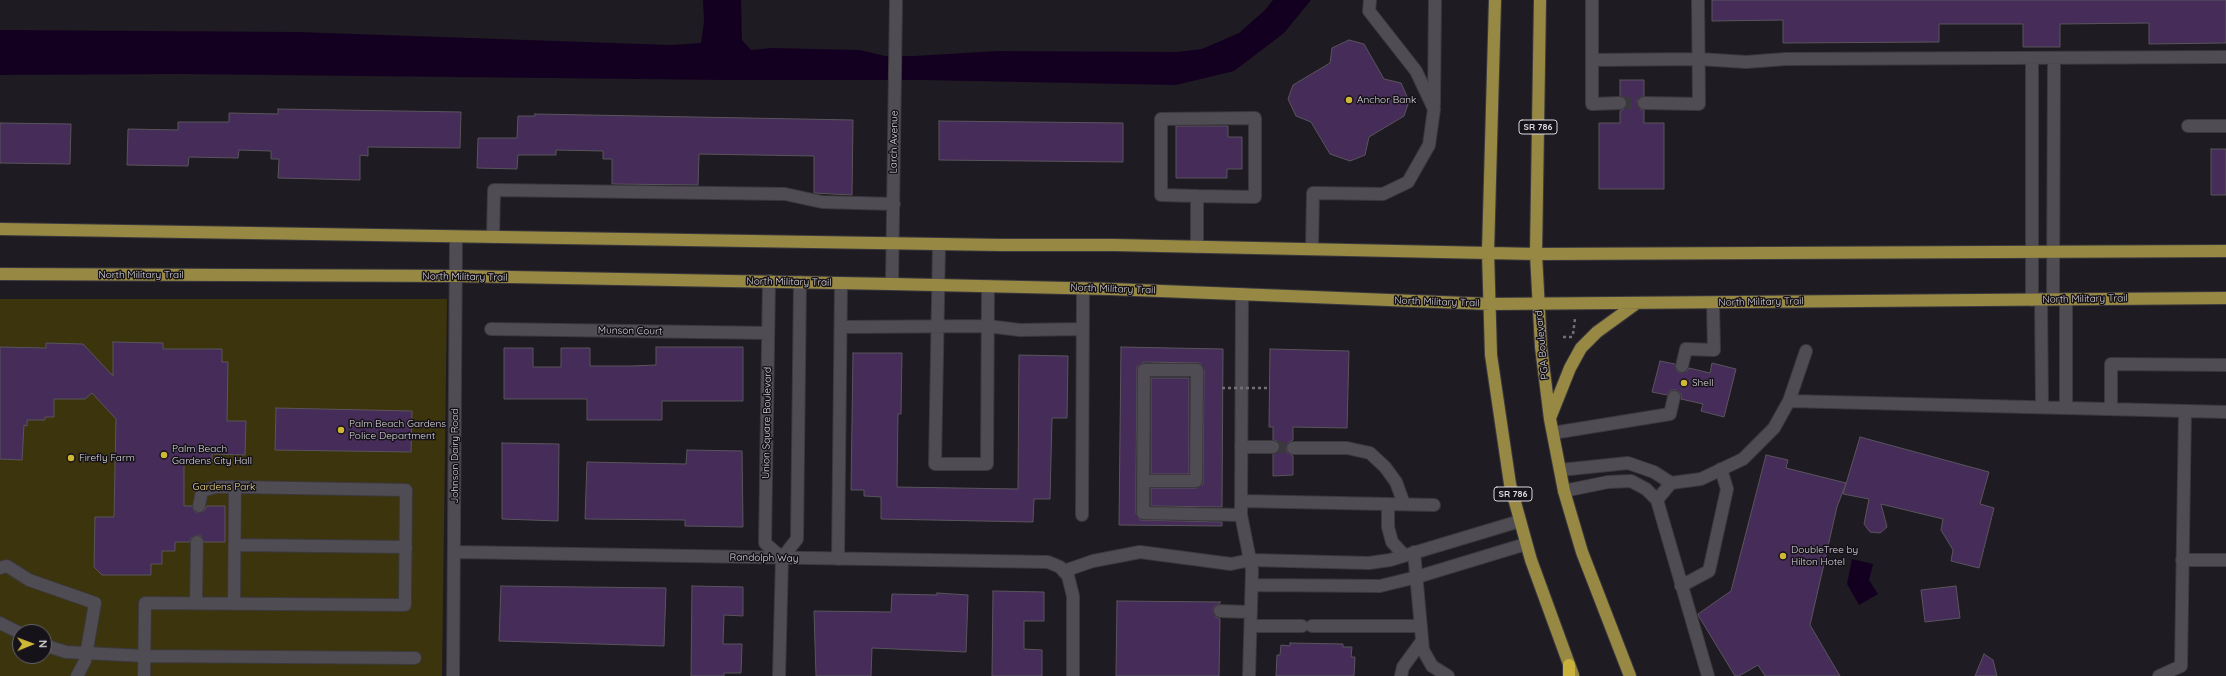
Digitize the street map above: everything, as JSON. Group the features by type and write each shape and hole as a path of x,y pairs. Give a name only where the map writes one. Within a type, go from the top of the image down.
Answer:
{"main road":[{"name":"SR 786","path":"1494,0 1488,252 1491,355 1510,484 1526,544 1570,672"},
{"name":"PGA Boulevard","path":"1540,0 1536,254 1541,347 1550,419 1564,491 1582,552 1630,676"},
{"path":"0,229 893,244 1197,247 1536,254 2226,251"},
{"name":"North Military Trail","path":"0,274 456,276 769,281 1083,288 1490,304 2226,298"},
{"path":"1550,419 1570,368 1581,348 1597,332 1637,303"}],"street":[{"name":"Larch Avenue","path":"892,284 896,0"},
{"path":"1370,0 1369,10 1416,71 1434,109"},
{"path":"1312,249 1313,194 1384,194 1408,182 1429,145 1434,109 1435,0"},
{"path":"1592,0 1592,104 1620,103"},
{"path":"1644,103 1699,104 1698,0"},
{"path":"1592,60 1699,59 1746,62 1786,59 2226,57"},
{"path":"2032,58 2033,252 2042,299 2042,406"},
{"path":"2042,299 2053,252 2054,58"},
{"path":"1255,118 1255,197 1198,196 1161,195 1161,119 1255,118"},
{"path":"2188,126 2226,126"},
{"path":"493,237 494,190 785,194 822,202 894,204"},
{"path":"1197,247 1198,196"},
{"name":"Johnson Dairy Road","path":"453,676 456,236"},
{"path":"939,244 936,464 987,464 988,286"},
{"name":"Union Square Boulevard","path":"769,281 765,543 782,558"},
{"path":"779,676 782,558 797,539 800,282"},
{"path":"838,559 841,283"},
{"path":"1082,515 1083,288"},
{"path":"1242,294 1241,515 1250,560 1252,585 1249,676"},
{"path":"2066,299 2066,407"},
{"path":"1682,366 1686,349 1714,350 1713,302"},
{"path":"841,327 987,326 1020,330 1082,329"},
{"name":"Munson Court","path":"491,329 768,333"},
{"path":"1560,470 1628,463 1654,472 1671,483 1701,479 1743,459 1774,428 1788,401 1806,351"},
{"path":"2111,408 2111,364 2226,365"},
{"path":"1143,481 1196,482 1197,370 1144,370 1143,481 1143,513 1241,515"},
{"path":"1553,433 1670,414 1674,397"},
{"path":"1788,401 2042,406 2226,412"},
{"path":"2159,676 2181,666 2185,411"},
{"path":"1242,447 1273,447"},
{"path":"1293,448 1348,448 1370,453 1385,467 1396,482 1404,504"},
{"path":"1682,586 1709,572 1727,489 1721,469"},
{"path":"1564,491 1608,482 1631,481 1646,489 1657,500 1708,676"},
{"path":"1657,500 1671,483"},
{"path":"144,676 145,603 405,605 406,490 216,487 202,491 199,506"},
{"path":"234,603 235,487"},
{"path":"1242,501 1434,505"},
{"path":"1388,504 1388,527 1392,542 1409,554 1417,577 1423,650 1432,666 1448,676"},
{"path":"1073,676 1073,596 1066,573 1093,561 1140,552 1231,564 1250,560 1369,563 1409,554 1520,521"},
{"path":"196,603 197,542"},
{"path":"1252,585 1380,586 1417,577 1526,544"},
{"path":"235,545 406,547"},
{"name":"Randolph Way","path":"455,552 1048,562 1060,567 1066,573"},
{"path":"2182,560 2226,560"},
{"path":"0,568 7,566 29,580 95,604 85,661 77,676"},
{"path":"1220,611 1251,612"},
{"path":"0,623 12,629"},
{"path":"1251,626 1421,626"},
{"path":"1401,676 1403,667 1422,641"},
{"path":"52,648 66,652 144,656 415,658"}],"path":[{"path":"1573,337 1575,319"},
{"path":"1222,388 1270,388"}],"green space":[{"name":"Gardens Park","path":"0,299 447,299 442,676 0,676"}],"shaded area":[{"path":"703,0 741,0 742,40 751,50 772,48 860,50 885,56 914,56 998,51 1177,52 1202,49 1239,33 1265,10 1273,0 1311,0 1284,33 1234,71 1176,85 922,80 726,80 181,74 0,75 0,30 298,32 671,45 701,43 704,22"},
{"path":"1852,559 1873,564 1869,580 1878,594 1859,605 1847,584"}],"building":[{"path":"1712,0 2226,0 2226,43 2149,44 2149,23 2060,24 2060,47 2023,47 2023,24 1939,24 1939,42 1783,43 1783,20 1712,21"},
{"name":"Anchor Bank","path":"1349,40 1364,44 1384,79 1401,83 1409,101 1404,116 1369,137 1365,155 1350,161 1330,154 1311,122 1296,116 1288,99 1293,85 1330,63 1332,48"},
{"path":"1620,80 1644,80 1644,96 1638,99 1637,103 1640,109 1644,110 1644,123 1664,123 1664,189 1599,189 1599,123 1620,123 1620,111 1624,109 1627,103 1626,99 1620,96"},
{"path":"278,109 461,112 460,148 368,147 368,156 360,155 360,180 278,178 279,159 271,159 271,151 239,150 238,158 189,157 188,166 127,165 128,129 178,130 178,122 229,122 229,113 278,114"},
{"path":"535,114 853,120 852,195 814,193 814,156 699,154 698,185 612,184 612,159 603,159 603,151 556,150 556,155 518,155 517,169 477,168 478,138 517,138 518,116 535,116"},
{"path":"939,121 1123,123 1123,162 939,160"},
{"path":"0,123 71,124 70,164 0,163"},
{"path":"1176,126 1228,126 1228,137 1242,137 1242,169 1227,169 1227,178 1176,178"},
{"path":"2211,149 2226,149 2226,195 2211,195"},
{"name":"Palm Beach Gardens City Hall","path":"113,342 163,343 163,349 222,349 222,362 228,362 227,421 246,421 245,455 212,454 212,462 184,462 184,506 192,506 194,511 198,513 204,511 207,506 225,506 225,542 204,542 201,536 197,535 191,538 190,542 175,542 175,551 162,551 162,564 151,564 151,575 102,575 94,567 95,517 114,517 116,419 92,393 85,399 54,399 54,417 45,417 45,420 27,420 27,426 24,425 22,460 0,459 0,347 46,348 46,343 83,344 113,376"},
{"path":"656,347 743,347 743,401 662,401 662,420 587,420 587,399 504,399 504,348 533,348 533,367 561,367 561,348 590,348 590,366 631,366 656,365"},
{"path":"1121,347 1223,349 1222,507 1151,506 1151,488 1196,488 1203,484 1204,370 1200,363 1144,362 1137,367 1136,481 1136,513 1140,520 1222,522 1222,526 1119,525"},
{"path":"1270,349 1349,351 1347,428 1293,427 1293,440 1289,442 1286,448 1287,452 1293,456 1293,475 1273,476 1273,454 1279,451 1280,447 1277,441 1273,440 1273,427 1269,427"},
{"path":"853,353 902,353 901,414 898,414 897,487 1018,489 1019,355 1068,356 1067,418 1052,418 1050,499 1034,499 1033,522 881,519 881,497 864,496 864,490 851,490"},
{"path":"1660,361 1675,364 1677,371 1681,373 1687,371 1689,368 1710,373 1712,363 1736,369 1724,417 1701,411 1703,404 1681,399 1681,394 1676,390 1671,390 1667,395 1652,392"},
{"path":"1151,378 1189,378 1189,474 1151,474"},
{"path":"276,408 412,411 411,452 275,450"},
{"path":"1860,437 1989,472 1980,504 1994,508 1979,568 1951,561 1953,550 1941,530 1943,519 1881,504 1887,527 1880,533 1870,532 1864,524 1869,499 1843,494"},
{"path":"502,443 559,444 558,521 502,519"},
{"path":"687,450 742,451 743,527 685,526 685,520 585,519 587,462 686,464"},
{"name":"DoubleTree by Hilton Hotel","path":"1766,455 1788,460 1786,468 1846,483 1837,507 1810,625 1840,676 1765,676 1758,665 1739,676 1735,676 1698,615 1731,591"},
{"path":"501,586 666,588 664,646 499,641"},
{"path":"692,586 743,587 743,616 724,615 723,644 742,644 741,673 724,673 724,676 691,676"},
{"path":"1956,586 1960,618 1925,622 1921,590"},
{"path":"993,591 1044,592 1044,621 1024,621 1024,649 1042,650 1042,676 992,676"},
{"path":"937,593 968,595 966,652 872,648 871,676 816,676 814,611 891,612 892,594 937,595"},
{"path":"1117,601 1221,602 1214,607 1213,611 1216,617 1220,619 1219,676 1116,676"},
{"path":"1290,643 1343,644 1343,647 1352,647 1351,657 1355,657 1354,676 1276,676 1277,655 1280,655 1281,645 1290,646"},
{"path":"1984,654 1993,660 1997,676 1975,676"}],"tunnel":[{"path":"1620,103 1644,103"},
{"path":"1273,447 1293,448"}],"place":[{"name":"Anchor Bank","path":"1349,100"},
{"name":"Shell","path":"1684,383"},
{"name":"Palm Beach Gardens Police Department","path":"341,430"},
{"name":"Palm Beach Gardens City Hall","path":"164,455"},
{"name":"Firefly Farm","path":"71,458"},
{"name":"DoubleTree by Hilton Hotel","path":"1783,556"}]}
